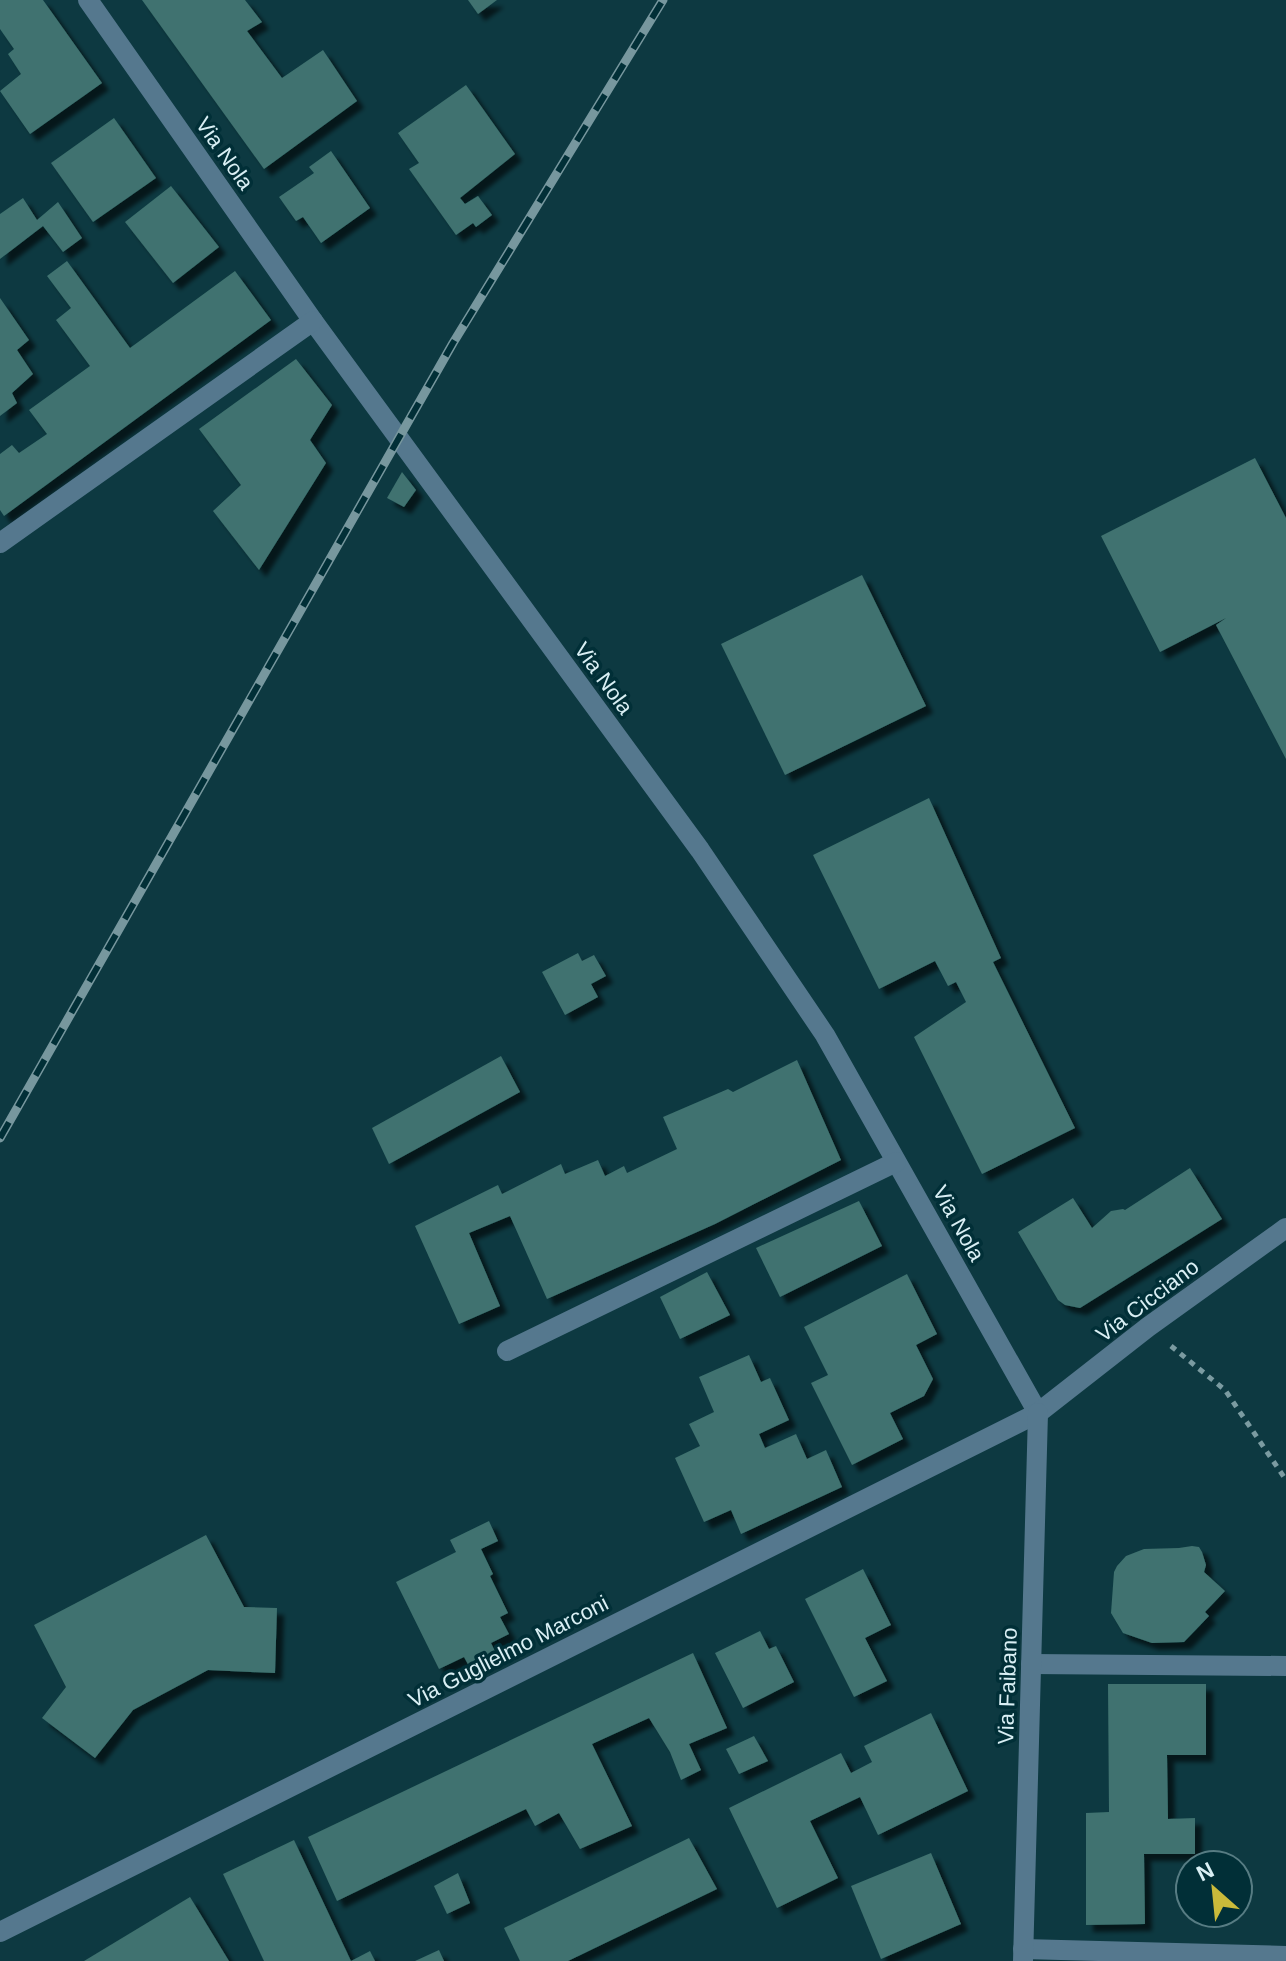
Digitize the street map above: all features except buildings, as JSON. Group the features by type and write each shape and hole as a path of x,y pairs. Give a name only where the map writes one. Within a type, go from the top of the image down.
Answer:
{"street":[{"name":"Via Nola","path":"97,3 313,321 700,850 825,1035 1038,1413"},
{"path":"0,543 313,321"},
{"path":"507,1351 896,1162"},
{"name":"Via Cicciano","path":"1038,1413 1148,1327 1286,1228"},
{"name":"Via Faibano","path":"1023,1955 1038,1413"},
{"name":"Via Guglielmo Marconi","path":"0,1932 1038,1413"},
{"path":"1031,1664 1286,1666"},
{"path":"1023,1955 1286,1956"}],"path":[{"path":"1148,1327 1225,1390 1286,1480"}],"railway":[{"path":"0,1138 453,343 663,0"}]}
